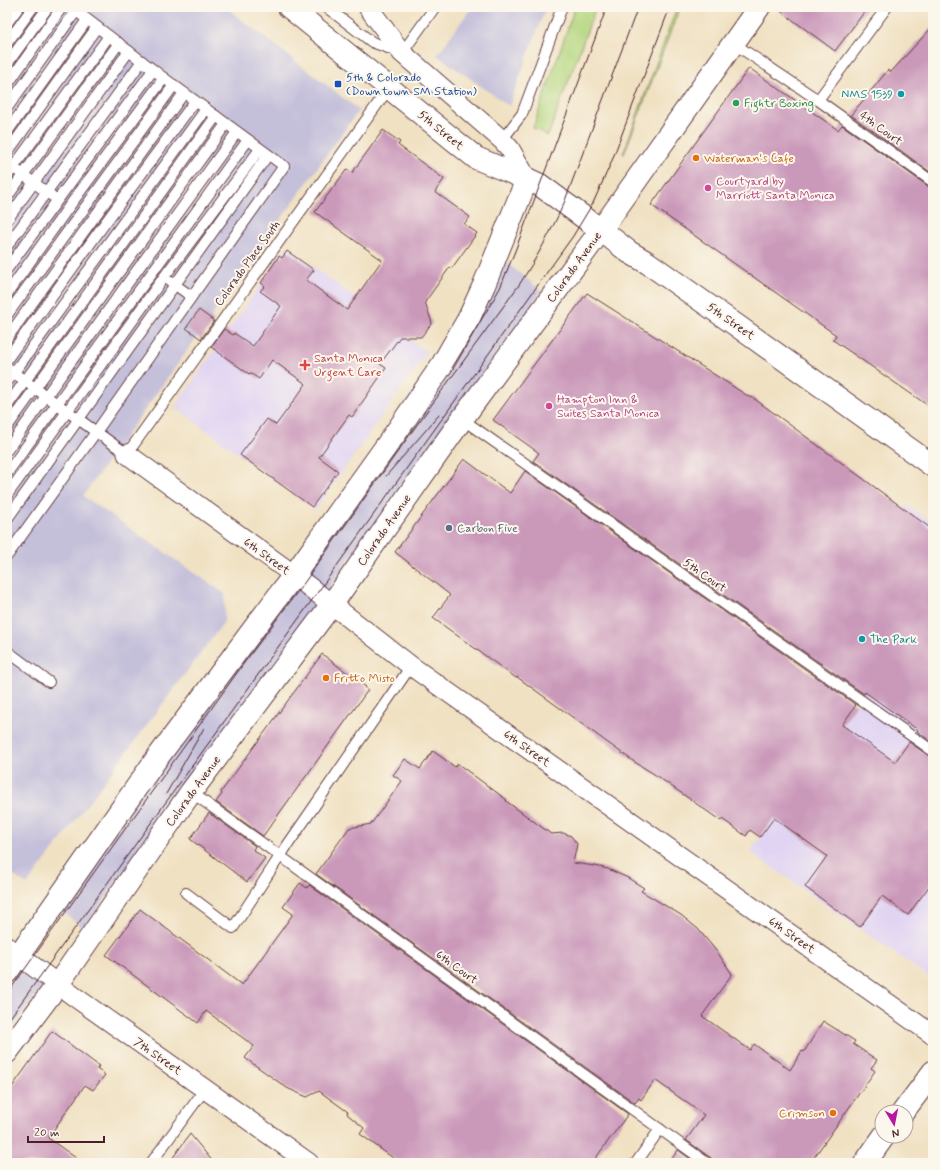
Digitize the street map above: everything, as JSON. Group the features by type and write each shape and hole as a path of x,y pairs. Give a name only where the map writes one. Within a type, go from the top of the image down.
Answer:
{"main road":[{"name":"5th Street","path":"289,7 476,158 527,178 540,185 629,252 648,263 933,466"},
{"name":"Colorado Avenue","path":"7,1052 58,984 191,792 332,604 462,419 601,230 759,7"},
{"path":"11,958 294,576 398,431 442,365 484,285 527,178"},
{"path":"909,1104 933,1072"},
{"path":"865,1163 878,1144"}],"street":[{"name":"5th Street","path":"368,7 402,53 502,140 510,149 527,178"},
{"name":"6th Street","path":"127,454 332,604 411,666 933,1035"},
{"name":"7th Street","path":"11,958 58,984 309,1163"}],"lane":[{"path":"7,23 19,7"},
{"path":"7,43 34,7"},
{"path":"7,64 48,7"},
{"path":"7,85 62,7"},
{"path":"326,7 372,42 402,53 435,7"},
{"path":"502,140 522,114 562,7"},
{"path":"818,100 887,7"},
{"path":"7,108 74,9 153,70 284,166 7,556"},
{"path":"7,132 87,20"},
{"path":"7,153 97,27"},
{"path":"110,36 9,169 23,175 191,296"},
{"name":"4th Court","path":"733,42 818,100 933,182"},
{"path":"7,198 119,43"},
{"path":"7,220 128,51"},
{"path":"7,246 142,61"},
{"path":"7,269 153,70"},
{"path":"7,294 68,208 164,78"},
{"path":"7,315 174,85"},
{"name":"Colorado Place South","path":"127,454 389,88"},
{"path":"7,338 184,93"},
{"path":"7,359 195,101"},
{"path":"7,382 10,370 112,239 206,109"},
{"path":"7,406 216,116"},
{"path":"7,427 226,124"},
{"path":"7,450 237,132"},
{"path":"7,473 248,140"},
{"path":"7,495 164,277 264,152"},
{"path":"7,519 175,285 264,152"},
{"path":"10,370 127,454"},
{"name":"5th Court","path":"462,419 933,751"},
{"path":"7,651 48,682"},
{"path":"186,893 233,928 280,856 411,666"},
{"name":"6th Court","path":"191,792 707,1163"},
{"path":"151,1163 205,1089"},
{"path":"636,1163 660,1129"}],"shaded area":[{"path":"7,7 225,7 359,110 83,496 225,594 224,622 27,885 7,871"},
{"path":"472,7 546,7 509,106 437,55"},
{"path":"287,247 427,352 315,510 175,407"},
{"path":"503,260 542,291 84,928 61,911"},
{"path":"907,505 933,524 933,980 750,852 864,695 801,650"},
{"path":"20,969 43,985 7,1035 7,986"}],"green space":[{"path":"575,7 596,7 548,136 533,128"},
{"path":"677,7 680,7 623,154"}],"building":[{"path":"775,7 868,7 835,51"},
{"name":"NMS 1539","path":"933,26 933,174 851,115 888,70 891,72"},
{"path":"749,68 838,130 842,125 929,187 933,188 933,409 833,340 836,335 651,205"},
{"path":"383,130 400,142 398,145 444,179 435,192 470,217 464,224 477,233 425,302 432,323 421,337 400,337 380,364 386,368 352,417 349,415 319,457 338,471 312,507 240,455 267,419 276,425 306,384 272,360 259,379 250,373 249,374 211,347 224,329 233,335 234,333 253,346 281,306 260,291 265,286 261,283 279,256 282,258 287,251 314,270 306,280 347,310 382,260 315,212 347,169 352,173"},
{"path":"587,293 751,398 752,397 933,530 933,743 917,731 918,730 865,692 864,694 533,461 539,453 493,420"},
{"path":"199,310 214,321 201,339 186,328"},
{"path":"464,459 510,493 525,471 856,705 842,725 895,762 909,742 929,756 933,757 933,881 908,915 882,896 860,927 805,887 827,856 774,818 760,837 750,830 746,836 722,819 721,821 633,761 433,618 450,595 395,552"},
{"path":"322,654 368,690 263,836 216,802 222,794 221,792"},
{"path":"433,751 455,767 458,764 551,834 563,833 571,836 577,844 573,863 608,869 628,878 644,888 641,891 681,915 698,929 718,953 732,974 702,1016 750,1050 754,1044 790,1070 802,1051 804,1052 823,1021 855,1041 853,1044 877,1060 871,1068 875,1071 810,1163 713,1163 711,1158 686,1140 704,1115 655,1080 641,1100 639,1098 635,1103 316,874 349,828 371,824 402,781 393,775 405,759 420,769"},
{"path":"209,813 255,846 253,850 265,858 247,882 190,839"},
{"path":"300,883 307,888 309,885 628,1114 592,1163 400,1163 360,1134 364,1128 347,1114 348,1112 319,1091 307,1097 287,1088 245,1058 254,1046 206,1011 198,1023 106,955 140,909 242,985 293,914 283,907"},
{"path":"52,1031 99,1066 97,1069 105,1075 93,1090 85,1085 48,1138 83,1163 7,1163 7,1094"},
{"path":"190,1134 214,1163 169,1163"},
{"path":"678,1150 696,1163 669,1163"}],"tram line":[{"path":"452,368 500,288 607,7"},
{"path":"7,994 244,663 304,583 519,285 549,235 564,203 638,7"},
{"path":"7,1022 573,236 593,203 611,163 670,7"},
{"path":"386,476 439,415"},
{"path":"166,794 204,728"}],"place":[{"name":"5th & Colorado (Downtown SM Station)","path":"338,84"},
{"name":"NMS 1539","path":"901,94"},
{"name":"Fightr Boxing","path":"736,103"},
{"name":"Waterman's Cafe","path":"696,158"},
{"name":"Courtyard by Marriott Santa Monica","path":"708,188"},
{"name":"Santa Monica Urgent Care","path":"305,365"},
{"name":"Hampton Inn & Suites Santa Monica","path":"549,406"},
{"name":"Carbon Five","path":"449,528"},
{"name":"The Park","path":"862,639"},
{"name":"Fritto Misto","path":"326,678"},
{"name":"Crimson","path":"833,1113"}]}
